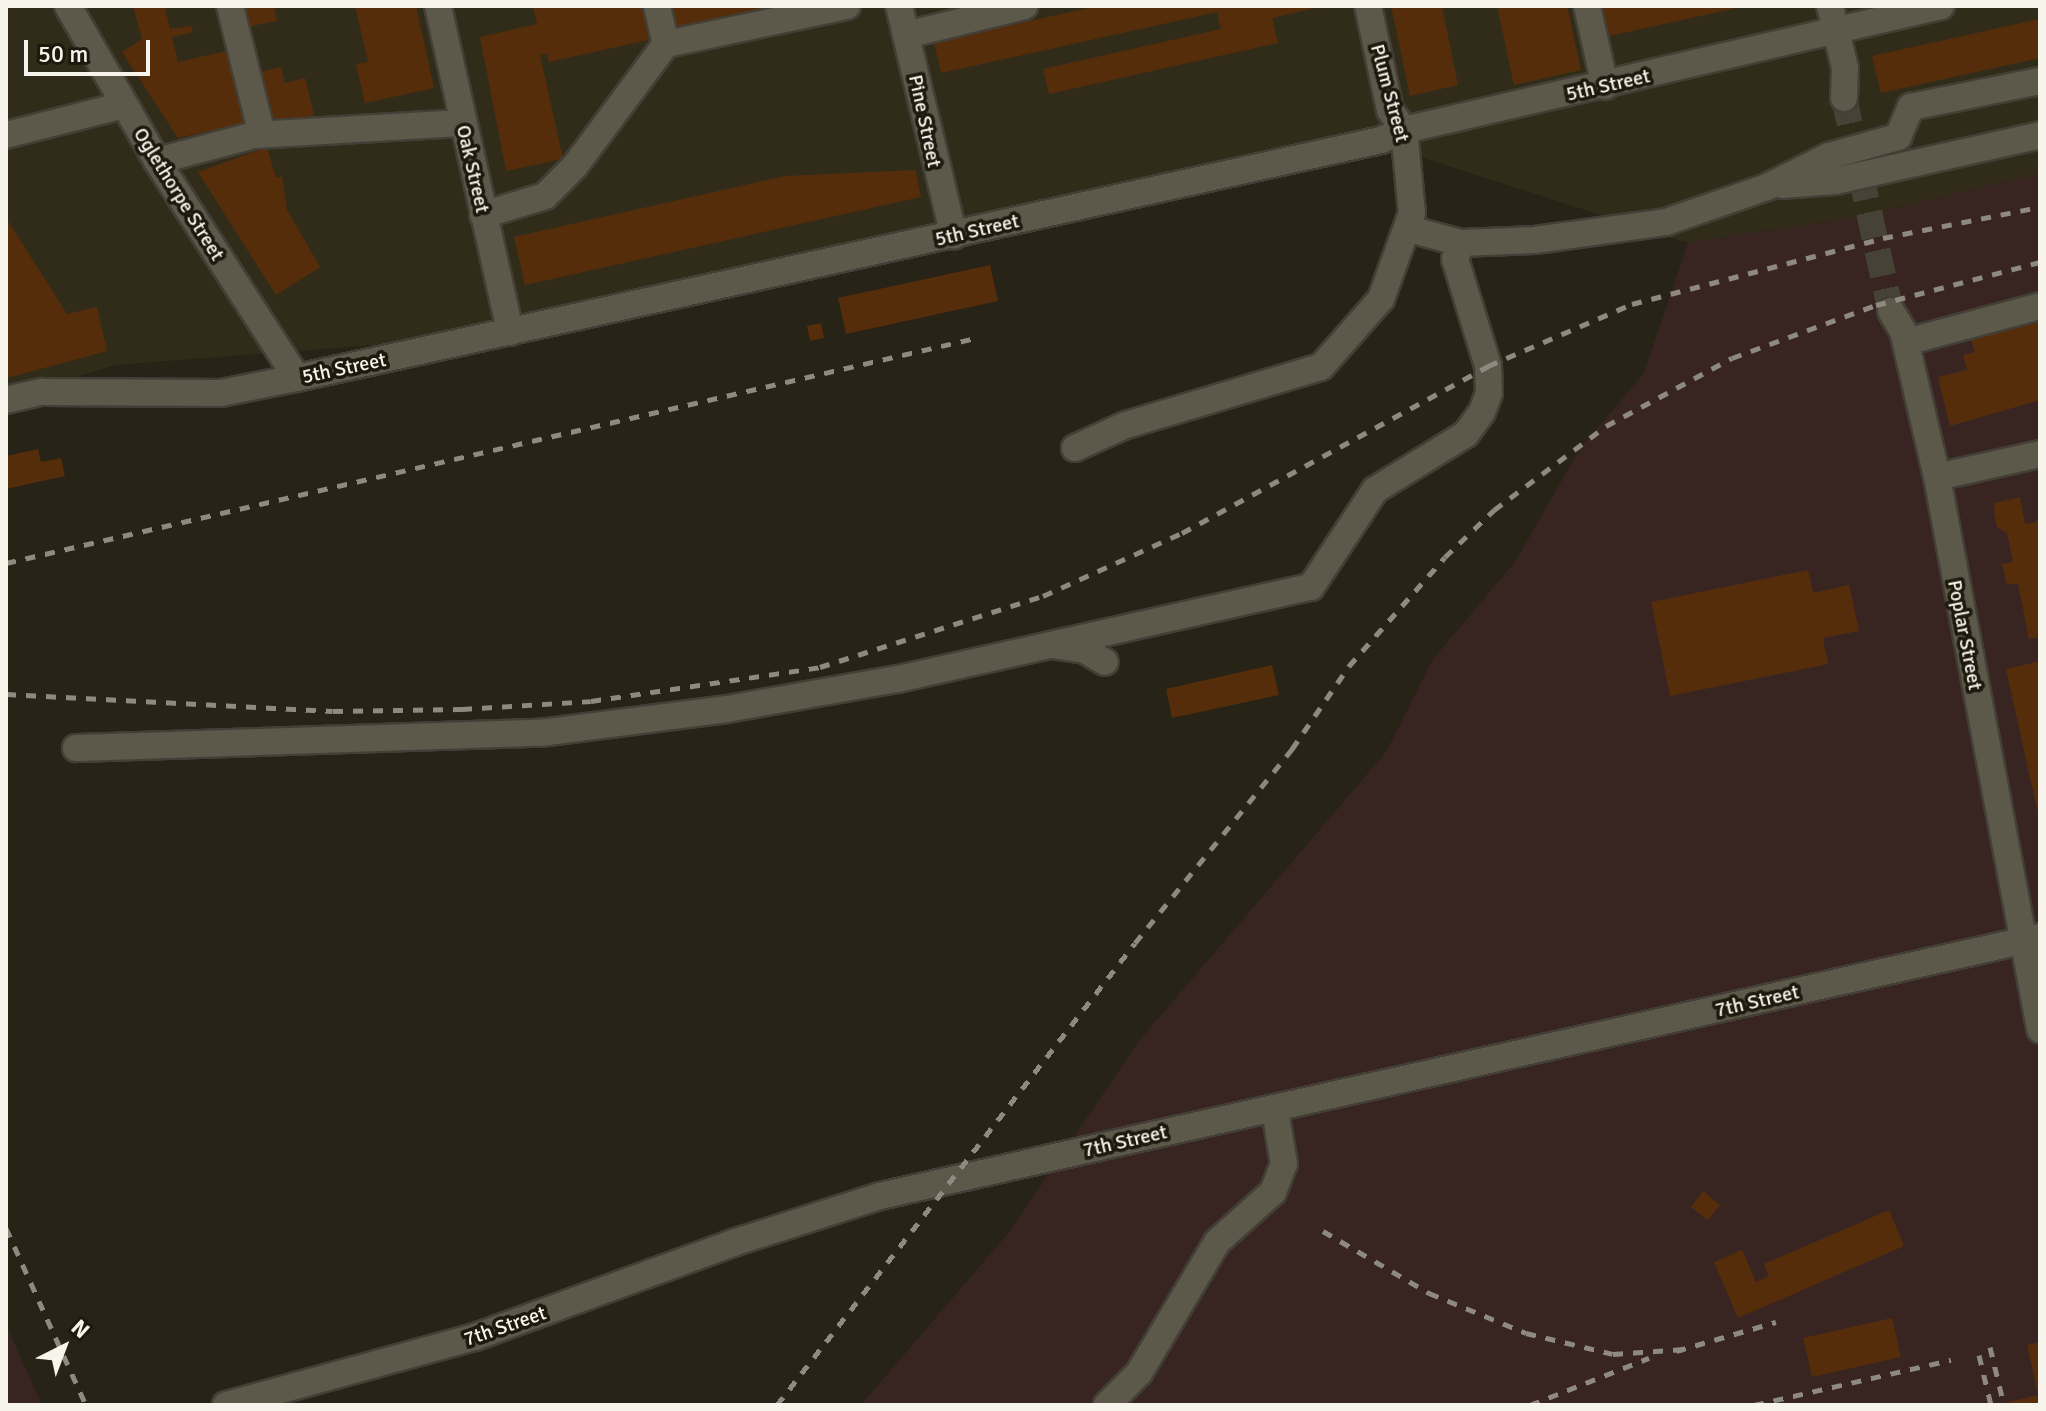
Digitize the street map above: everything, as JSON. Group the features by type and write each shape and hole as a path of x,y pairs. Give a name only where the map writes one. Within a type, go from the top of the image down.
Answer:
{"street":[{"name":"Oglethorpe Street","path":"68,6 157,161 297,378"},
{"path":"230,6 262,134"},
{"name":"Oak Street","path":"438,6 510,332"},
{"path":"657,6 666,44"},
{"path":"483,215 545,196 575,166 666,44 847,6"},
{"path":"906,35 1025,6"},
{"name":"Plum Street","path":"1368,6 1390,110 1404,130 1412,213 1409,229"},
{"path":"1587,6 1605,86"},
{"name":"5th Street","path":"6,400 42,392 221,393 297,378 1381,140 1404,130 1605,86 1833,18 1941,6"},
{"name":"Pine Street","path":"903,7 906,35 954,236"},
{"path":"1833,18 1851,97"},
{"path":"1075,448 1126,425 1321,367 1381,299 1409,229 1461,243 1535,240 1666,222 1767,187 1829,156 1898,137 1911,107 2040,81"},
{"path":"6,135 124,105"},
{"path":"157,161 262,134 462,123"},
{"path":"1767,187 1835,181 2040,135"},
{"path":"76,748 540,733 727,709 898,679 1038,645 1311,587 1375,490 1466,434 1482,412 1489,393 1488,366 1455,259 1461,243"},
{"name":"Poplar Street","path":"2040,306 1902,323 2032,938 2040,1029"},
{"path":"1937,477 2040,454"},
{"path":"1038,645 1085,650 1105,662"},
{"name":"7th Street","path":"226,1405 460,1342 880,1196 1275,1110 2032,938"},
{"path":"1107,1405 1139,1373 1217,1242 1273,1192 1284,1164 1275,1110"}],"shaded area":[{"path":"6,6 2040,6 2040,173 1867,215 1688,243 1374,142 580,329 115,365 6,399"},
{"path":"2040,173 2040,1405 861,1405 1010,1231 1139,1041 1386,752 1433,659 1515,562 1579,450 1644,373 1688,243 1867,215"},
{"path":"6,1324 42,1405 6,1405"}],"building":[{"path":"133,6 172,6 165,9 170,29 191,26 193,32 172,37 178,62 235,49 251,122 178,138 122,52 142,39"},
{"path":"238,6 274,6 277,21 242,28"},
{"path":"355,6 416,6 434,88 365,103 356,64 368,62"},
{"path":"533,6 650,6 657,38 549,62 547,54 540,55 563,159 506,171 480,37 537,24"},
{"path":"665,6 798,6 670,29"},
{"path":"1098,6 1319,7 1272,18 1278,43 1049,94 1043,69 1221,29 1217,12 941,73 934,42"},
{"path":"1391,6 1442,6 1458,85 1410,96"},
{"path":"1497,6 1567,6 1581,70 1514,85"},
{"path":"1598,6 1741,6 1741,7 1605,37"},
{"path":"2040,19 2040,58 1881,93 1872,56"},
{"path":"281,67 285,83 305,78 314,115 264,126 252,74"},
{"path":"267,147 276,178 282,176 287,210 320,267 276,295 198,172"},
{"path":"915,170 921,197 525,285 514,237 785,176"},
{"path":"6,218 67,314 97,307 107,351 7,378"},
{"path":"990,265 998,301 846,334 838,298"},
{"path":"2040,322 2040,400 1950,426 1938,377 1967,370 1963,355 1975,352 1971,339"},
{"path":"821,323 824,338 810,341 807,326"},
{"path":"38,449 41,462 61,458 65,476 6,489 6,456"},
{"path":"2020,497 2025,524 2036,522 2040,514 2040,637 2029,639 2018,583 2007,585 2002,564 2013,562 2007,533 1997,527 1994,512 1995,503"},
{"path":"1808,570 1813,593 1849,585 1859,631 1823,638 1828,664 1670,696 1651,602"},
{"path":"2040,661 2040,818 2039,818 2006,669"},
{"path":"1272,665 1279,695 1172,718 1166,689"},
{"path":"1703,1191 1720,1205 1708,1220 1691,1207"},
{"path":"1889,1210 1904,1246 1738,1318 1714,1262 1742,1250 1756,1282 1769,1276 1764,1264"},
{"path":"1892,1318 1901,1357 1812,1377 1803,1338"},
{"path":"2040,1342 2040,1405 1997,1405 2038,1395 2027,1345"}],"tunnel":[{"path":"1844,98 1891,311"}],"railway":[{"path":"6,694 333,711 462,709 591,701 820,667 1043,596 1182,533 1488,366 1632,304 1883,238 2040,207"},
{"path":"777,1405 1135,943 1292,749 1349,666 1445,557 1494,510 1606,426 1732,358 1876,305 2040,262"},
{"path":"6,563 976,338"},
{"path":"6,1228 86,1405"},
{"path":"1323,1231 1429,1293 1526,1333 1613,1354 1685,1349"},
{"path":"1676,1351 1776,1322"},
{"path":"1990,1347 2004,1405"},
{"path":"1979,1355 1991,1405"},
{"path":"1530,1405 1649,1358"},
{"path":"1754,1405 1951,1360"}]}
